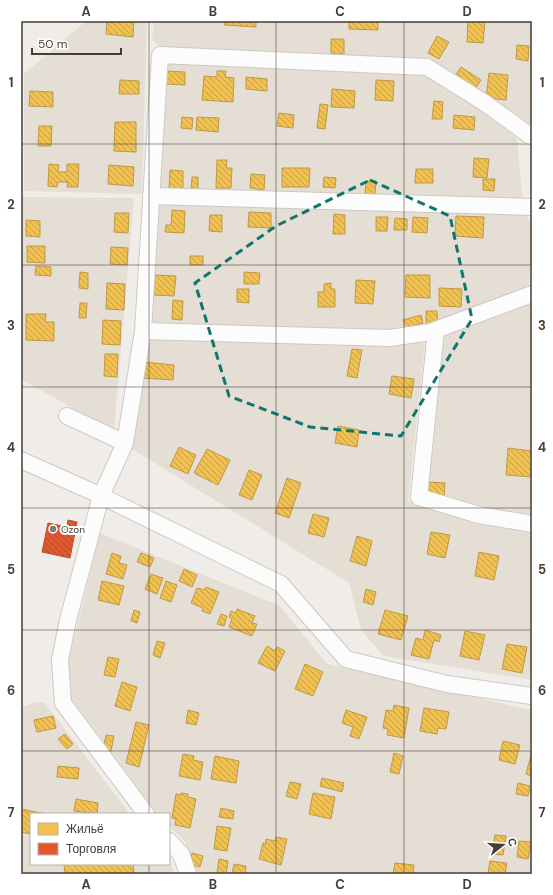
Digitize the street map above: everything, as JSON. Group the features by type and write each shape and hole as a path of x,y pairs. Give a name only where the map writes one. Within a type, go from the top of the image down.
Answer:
{"street":[{"path":"145,813 63,703 60,660 68,620 101,496 125,443 143,331 160,55 427,68 485,103 532,137"},
{"path":"151,196 532,208"},
{"path":"143,331 390,338 430,332 532,294"},
{"path":"436,330 419,497 479,515 532,524"},
{"path":"67,416 125,443"},
{"path":"21,460 101,496 281,584 346,659 447,684 532,696"},
{"path":"170,842 181,854 188,874"}],"highlighted area":[{"path":"370,180 450,216 472,319 401,436 310,427 229,396 195,283 276,226"}],"shaded area":[{"path":"86,21 147,21 142,194 24,191 24,74"},
{"path":"154,21 532,21 532,128 429,64 165,50 152,40"},
{"path":"164,61 413,69 454,89 517,138 523,203 157,191"},
{"path":"21,197 134,198 114,431 22,380"},
{"path":"157,201 523,208 532,226 532,252 529,285 439,331 398,338 149,327"},
{"path":"532,303 532,517 479,509 423,492 442,334"},
{"path":"147,335 425,343 408,501 427,509 532,531 532,680 384,656 361,630 349,583 132,449"},
{"path":"100,533 280,606 327,664 532,710 532,873 190,874 186,843 170,827 170,813 156,813 130,787 131,779 119,773 119,763 100,757 62,687"},
{"path":"36,702 44,702 129,813 30,813 30,865 170,865 173,869 173,874 21,874 22,707"}],"building: Жильё":[{"path":"107,21 134,21 133,37 106,34"},
{"path":"225,21 256,21 256,27 224,25"},
{"path":"349,21 378,21 378,30 349,29"},
{"path":"468,21 485,21 483,43 467,42"},
{"path":"437,36 449,42 439,59 428,53"},
{"path":"331,39 344,39 344,54 331,54"},
{"path":"517,45 529,46 528,61 516,59"},
{"path":"461,67 481,80 475,89 455,76"},
{"path":"166,71 185,72 185,85 166,84"},
{"path":"217,71 226,71 225,77 234,78 233,102 202,100 204,76 217,77"},
{"path":"489,73 508,75 506,100 486,98"},
{"path":"246,77 267,79 267,91 246,89"},
{"path":"120,80 139,81 139,94 119,94"},
{"path":"376,80 394,81 393,101 375,100"},
{"path":"332,89 355,91 354,108 331,107"},
{"path":"30,91 53,92 53,107 29,106"},
{"path":"434,101 443,102 442,119 432,119"},
{"path":"320,104 328,105 325,129 317,128"},
{"path":"279,113 294,115 293,128 277,126"},
{"path":"454,115 475,117 474,130 453,128"},
{"path":"182,117 193,118 192,129 181,128"},
{"path":"197,117 219,118 218,132 196,130"},
{"path":"115,122 136,122 136,152 114,151"},
{"path":"39,126 52,126 51,146 38,146"},
{"path":"474,158 489,159 487,178 473,177"},
{"path":"217,160 227,160 226,168 232,168 231,188 216,188"},
{"path":"49,164 59,165 58,172 67,172 67,164 79,164 78,187 67,187 68,182 58,182 57,187 48,186"},
{"path":"109,165 134,167 133,186 108,184"},
{"path":"282,168 310,168 309,187 282,187"},
{"path":"416,169 433,169 433,183 415,183"},
{"path":"170,170 183,171 183,190 169,189"},
{"path":"251,174 265,175 264,190 250,188"},
{"path":"192,177 198,177 198,191 191,191"},
{"path":"324,177 336,178 335,188 323,187"},
{"path":"483,179 495,179 494,191 483,190"},
{"path":"366,181 376,181 375,194 365,194"},
{"path":"172,210 185,211 184,233 165,232 166,225 171,225"},
{"path":"249,212 271,213 271,228 248,227"},
{"path":"115,213 129,213 128,233 114,232"},
{"path":"334,214 345,215 345,234 333,234"},
{"path":"210,215 222,215 222,232 209,231"},
{"path":"456,216 484,217 483,238 455,236"},
{"path":"376,217 388,217 387,231 376,231"},
{"path":"413,217 428,218 427,233 412,232"},
{"path":"395,218 407,219 407,230 394,230"},
{"path":"26,220 40,221 40,237 26,236"},
{"path":"27,246 45,246 45,263 27,262"},
{"path":"111,247 128,248 127,265 110,264"},
{"path":"190,256 203,256 203,265 190,265"},
{"path":"36,266 51,267 51,276 35,275"},
{"path":"80,272 88,273 88,289 79,288"},
{"path":"244,272 260,273 259,284 244,284"},
{"path":"155,275 176,276 174,296 153,295"},
{"path":"406,275 430,275 430,298 405,297"},
{"path":"356,280 375,281 373,304 355,303"},
{"path":"107,283 125,284 124,310 106,309"},
{"path":"331,283 331,289 335,289 335,307 318,307 318,292 324,292 324,284"},
{"path":"439,288 462,289 461,307 439,306"},
{"path":"237,289 249,289 249,303 237,302"},
{"path":"173,300 183,301 182,320 172,319"},
{"path":"80,303 87,303 86,318 79,318"},
{"path":"426,311 437,311 438,328 426,328"},
{"path":"26,314 46,314 45,322 54,322 54,341 26,340"},
{"path":"421,315 423,323 405,328 403,320"},
{"path":"103,320 121,321 120,345 102,344"},
{"path":"352,349 362,350 357,378 347,376"},
{"path":"105,354 118,354 117,377 104,376"},
{"path":"144,362 174,365 173,380 143,378"},
{"path":"392,376 414,379 411,398 389,394"},
{"path":"338,426 359,430 357,447 335,443"},
{"path":"179,447 196,455 188,474 170,466"},
{"path":"508,448 532,451 532,477 506,475"},
{"path":"207,449 230,460 218,485 194,473"},
{"path":"249,470 262,475 252,500 239,495"},
{"path":"287,478 301,483 289,518 275,513"},
{"path":"428,482 445,483 444,496 427,495"},
{"path":"313,514 329,518 324,537 308,533"},
{"path":"431,532 450,535 445,558 427,554"},
{"path":"357,536 372,541 366,566 350,561"},
{"path":"479,552 499,556 494,580 475,576"},
{"path":"112,553 121,556 119,563 127,565 123,579 106,574"},
{"path":"141,553 154,558 150,567 137,562"},
{"path":"184,569 197,575 192,587 179,581"},
{"path":"151,574 163,578 157,594 145,589"},
{"path":"102,581 124,586 119,605 98,600"},
{"path":"166,581 177,585 171,602 160,598"},
{"path":"206,587 219,592 210,614 202,611 203,608 191,603 197,588 204,590"},
{"path":"366,589 376,592 373,605 363,602"},
{"path":"237,609 255,616 252,623 257,624 252,636 229,627 232,619 229,617 231,611 236,613"},
{"path":"134,610 140,612 137,623 131,621"},
{"path":"385,610 408,616 401,640 378,634"},
{"path":"221,614 227,616 224,626 217,624"},
{"path":"425,630 441,635 439,642 434,640 429,659 411,655 416,638 423,640"},
{"path":"465,631 485,635 479,660 460,656"},
{"path":"157,641 165,643 160,658 153,655"},
{"path":"507,644 527,647 522,673 502,669"},
{"path":"267,646 275,651 277,647 285,651 275,671 258,663"},
{"path":"108,657 119,659 115,677 104,675"},
{"path":"305,664 323,672 313,696 295,689"},
{"path":"122,682 137,687 130,711 115,706"},
{"path":"394,705 409,708 404,738 387,735 388,729 383,728 386,710 393,711"},
{"path":"424,708 449,712 446,729 438,728 437,734 420,731"},
{"path":"188,710 199,713 196,725 186,723"},
{"path":"346,710 367,717 359,739 350,736 353,727 342,723"},
{"path":"53,716 56,728 37,732 34,720"},
{"path":"136,722 149,725 139,767 126,763"},
{"path":"65,734 73,744 67,749 58,739"},
{"path":"106,735 114,736 111,751 103,749"},
{"path":"503,741 520,745 515,764 499,760"},
{"path":"532,751 532,776 526,774"},
{"path":"394,753 403,756 399,774 390,772"},
{"path":"183,754 194,756 193,760 203,762 200,780 179,776"},
{"path":"215,756 239,761 236,783 211,779"},
{"path":"58,766 79,768 78,779 57,777"},
{"path":"322,778 344,783 342,792 320,786"},
{"path":"290,782 301,784 297,799 286,796"},
{"path":"518,783 530,786 528,796 516,794"},
{"path":"181,793 188,794 188,797 196,799 190,828 175,825 176,819 172,818 176,794 181,795"},
{"path":"313,793 335,797 331,819 309,814"},
{"path":"76,799 98,803 97,813 74,811"},
{"path":"221,808 234,811 233,819 219,817"},
{"path":"21,809 41,813 30,813 30,834 21,832"},
{"path":"217,826 231,828 227,851 214,849"},
{"path":"495,835 506,836 503,855 492,854"},
{"path":"276,837 287,839 281,865 259,859 263,843 265,844 266,839 275,841"},
{"path":"519,841 531,842 528,859 517,857"},
{"path":"192,853 203,856 200,867 190,864"},
{"path":"219,859 228,861 226,874 217,874"},
{"path":"490,861 507,863 505,874 488,874"},
{"path":"395,863 414,865 413,874 393,874"},
{"path":"234,864 246,866 245,874 232,874"},
{"path":"64,865 133,865 134,874 65,874"}],"building: Торговля":[{"path":"68,520 77,522 70,558 42,552 48,523 67,527"}],"place":[{"name":"Ozon","path":"53,529"}]}
